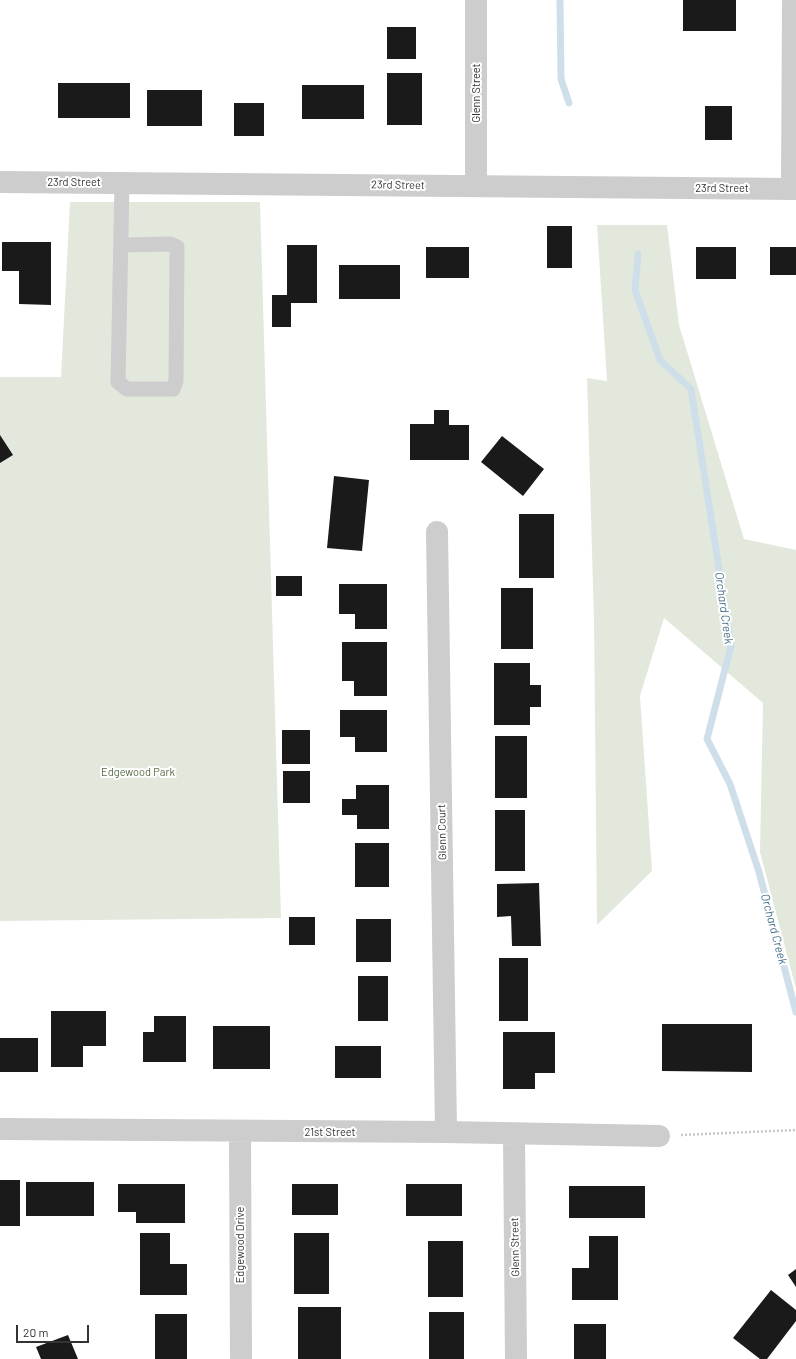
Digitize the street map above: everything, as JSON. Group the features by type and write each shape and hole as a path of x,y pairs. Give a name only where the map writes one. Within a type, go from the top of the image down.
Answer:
{"street":[{"name":"Glenn Street","path":"476,0 476,186"},
{"path":"794,0 794,189"},
{"name":"23rd Street","path":"0,182 794,189"},
{"name":"Glenn Court","path":"437,532 446,1132"},
{"name":"21st Street","path":"0,1130 446,1132 514,1135 659,1136"},
{"name":"Edgewood Drive","path":"240,1132 241,1359"},
{"name":"Glenn Street","path":"514,1135 516,1359"}],"lane":[{"path":"122,182 122,245 118,382 127,389 173,389 176,381 176,248 170,244 122,245"}],"path":[{"path":"659,1136 796,1130"}],"green space":[{"name":"Edgewood Park","path":"70,202 260,202 281,918 0,921 0,377 61,377"},
{"path":"597,225 667,225 679,325 744,539 796,550 796,989 760,852 763,703 664,618 640,696 652,871 597,925 594,620 587,378 607,381"}],"building":[{"path":"683,0 736,0 736,31 683,31"},
{"path":"387,27 416,27 416,59 387,59"},
{"path":"387,73 422,73 422,125 387,125"},
{"path":"58,83 130,83 130,118 58,118"},
{"path":"302,85 364,85 364,119 302,119"},
{"path":"147,90 202,90 202,126 147,126"},
{"path":"234,103 264,103 264,136 234,136"},
{"path":"705,106 732,106 732,140 705,140"},
{"path":"547,226 572,226 572,268 547,268"},
{"path":"2,242 51,242 51,305 19,304 19,271 2,271"},
{"path":"287,245 317,245 317,303 291,303 291,327 272,327 272,295 287,295"},
{"path":"426,247 469,247 469,278 426,278"},
{"path":"696,247 736,247 736,279 696,279"},
{"path":"770,247 796,247 796,275 770,275"},
{"path":"339,265 400,265 400,299 339,299"},
{"path":"434,410 449,410 449,425 469,425 469,460 410,460 410,424 434,424"},
{"path":"0,435 13,455 0,463"},
{"path":"502,436 544,469 523,496 481,462"},
{"path":"334,476 369,480 362,551 327,548"},
{"path":"519,514 554,514 554,578 519,578"},
{"path":"276,576 302,576 302,596 276,596"},
{"path":"339,584 387,584 387,629 355,629 355,614 339,614"},
{"path":"501,588 533,588 533,649 501,649"},
{"path":"342,642 387,642 387,696 354,696 354,681 342,681"},
{"path":"494,663 530,663 530,685 541,685 541,707 530,707 530,725 494,725"},
{"path":"340,710 387,710 387,752 355,752 355,737 340,737"},
{"path":"282,730 310,730 310,764 282,764"},
{"path":"495,736 527,736 527,798 495,798"},
{"path":"283,771 310,771 310,803 283,803"},
{"path":"356,785 389,785 389,829 357,829 357,815 342,815 342,799 356,799"},
{"path":"495,810 525,810 525,871 495,871"},
{"path":"355,843 389,843 389,887 355,887"},
{"path":"539,883 541,946 512,946 511,916 497,917 497,884"},
{"path":"289,917 315,917 315,945 289,945"},
{"path":"356,919 391,919 391,962 356,962"},
{"path":"499,958 528,958 528,1021 499,1021"},
{"path":"358,976 388,976 388,1021 358,1021"},
{"path":"51,1011 106,1011 106,1046 83,1046 83,1067 51,1067"},
{"path":"154,1016 186,1016 186,1062 143,1062 143,1032 154,1032"},
{"path":"662,1024 752,1024 752,1072 662,1071"},
{"path":"213,1026 270,1026 270,1069 213,1069"},
{"path":"503,1032 555,1032 555,1073 535,1073 535,1089 503,1089"},
{"path":"0,1038 38,1038 38,1072 0,1072"},
{"path":"335,1046 381,1046 381,1078 335,1078"},
{"path":"0,1180 20,1180 20,1226 0,1226"},
{"path":"26,1182 94,1182 94,1216 26,1216"},
{"path":"118,1184 185,1184 185,1223 136,1223 136,1212 118,1212"},
{"path":"292,1184 338,1184 338,1215 292,1215"},
{"path":"406,1184 462,1184 462,1216 406,1216"},
{"path":"569,1186 645,1186 645,1218 569,1218"},
{"path":"140,1233 170,1233 170,1264 187,1264 187,1295 140,1295"},
{"path":"294,1233 329,1233 329,1294 294,1294"},
{"path":"589,1236 618,1236 618,1300 572,1300 572,1268 589,1268"},
{"path":"428,1241 463,1241 463,1297 428,1297"},
{"path":"796,1269 796,1287 788,1275"},
{"path":"771,1290 796,1310 796,1321 767,1359 760,1359 733,1338"},
{"path":"298,1307 341,1307 341,1359 298,1359"},
{"path":"429,1312 464,1312 464,1359 429,1359"},
{"path":"155,1314 187,1314 187,1359 155,1359"},
{"path":"574,1324 606,1324 606,1359 574,1359"},
{"path":"68,1335 78,1359 41,1359 36,1347"}],"waterway":[{"name":"Orchard Creek","path":"560,0 561,79 569,103"},
{"name":"Orchard Creek","path":"638,254 635,290 660,360 691,389 731,646 707,739 730,784 759,872 796,1012"}]}
